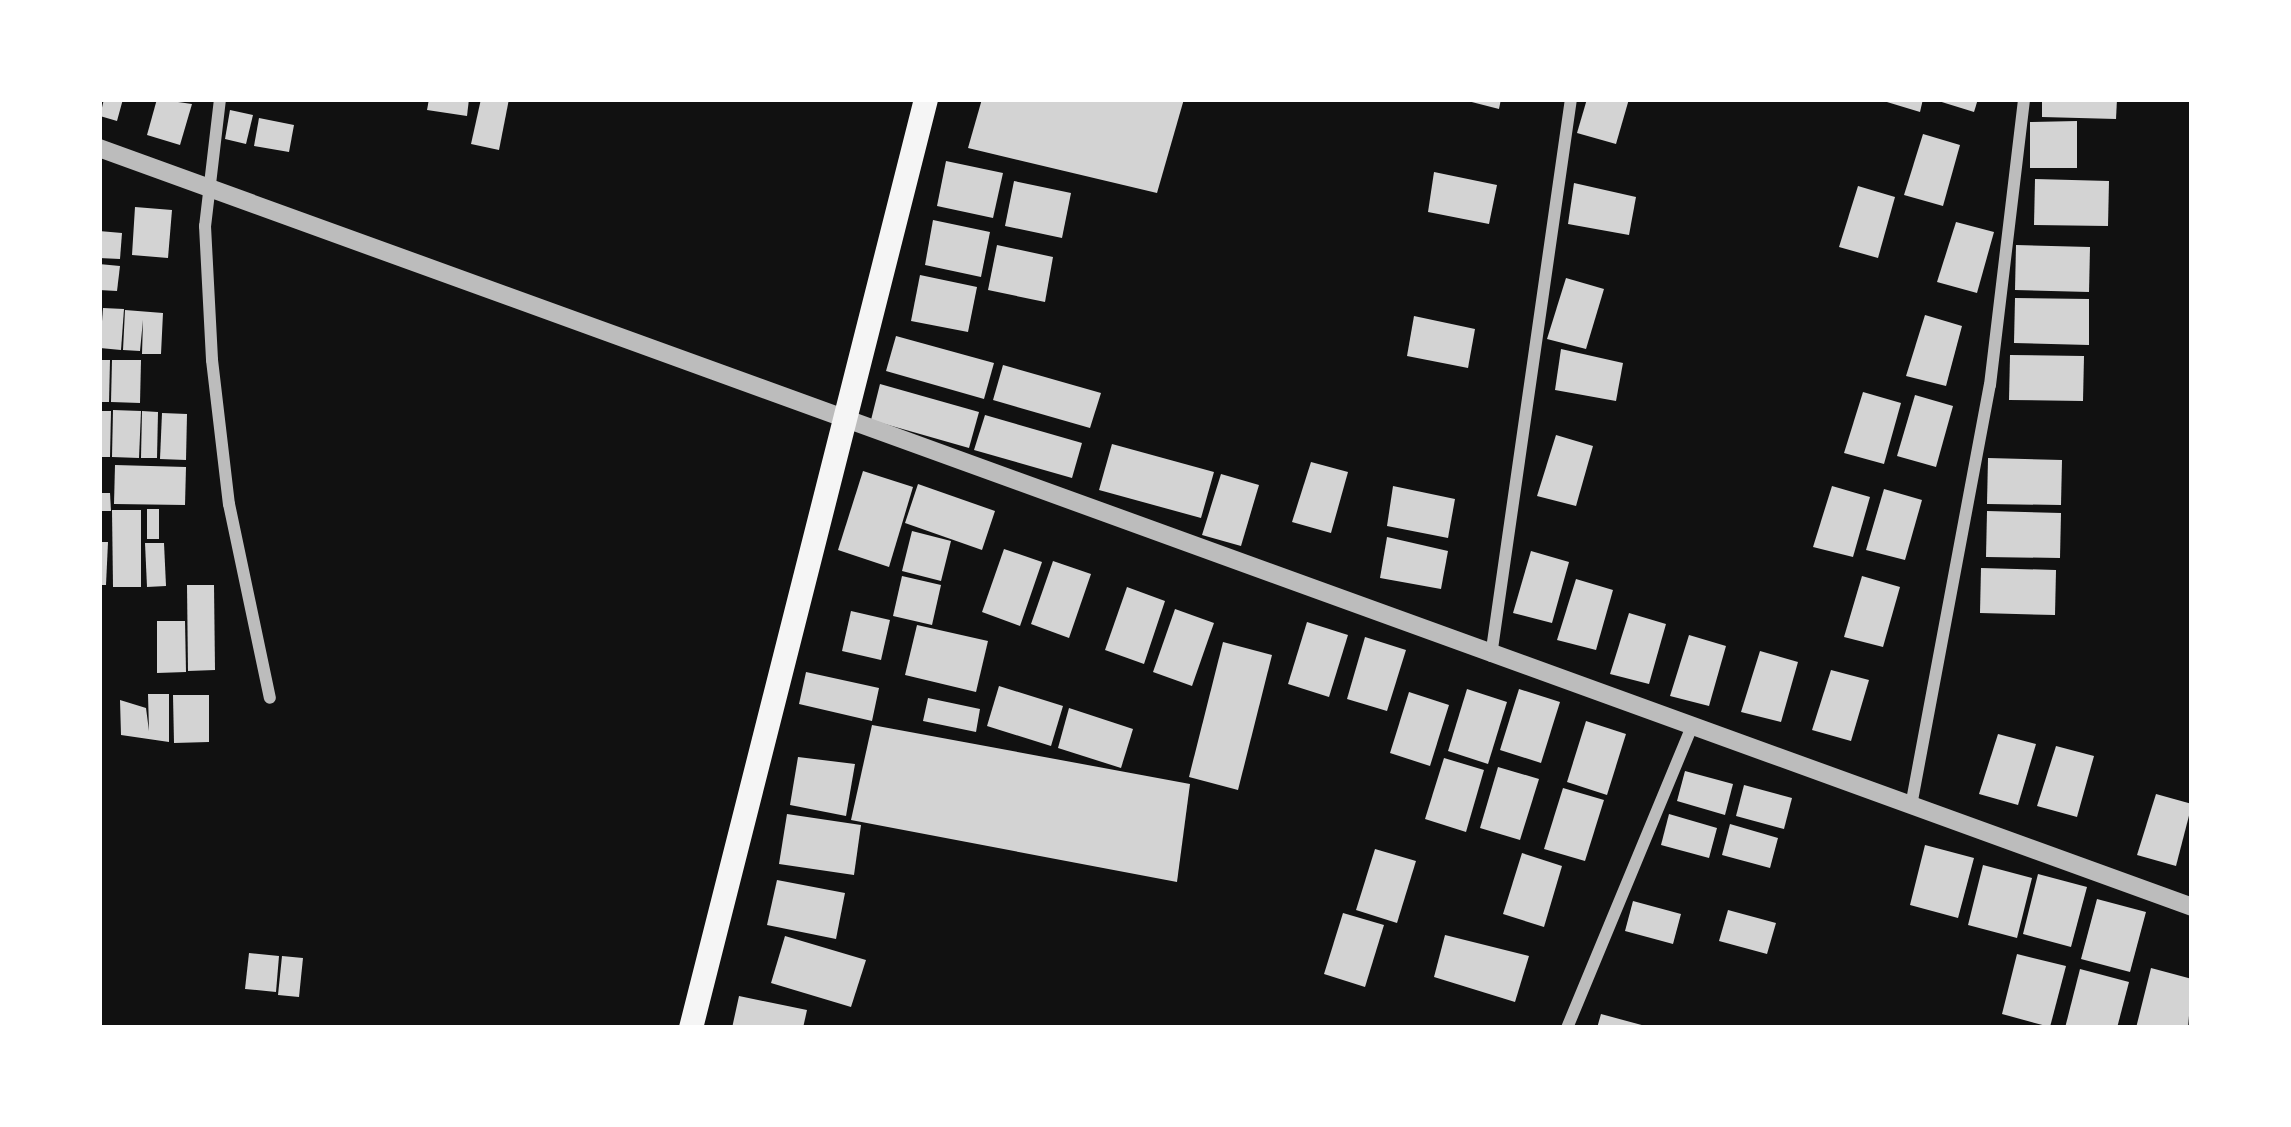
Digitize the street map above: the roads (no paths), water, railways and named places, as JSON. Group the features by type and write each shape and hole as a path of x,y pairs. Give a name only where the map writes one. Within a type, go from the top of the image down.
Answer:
{"highway":[{"path":"691,1028 926,99"}],"street":[{"path":"220,99 207,188 212,360 229,504 270,698"},
{"path":"1491,657 1571,99"},
{"path":"1911,806 1990,386 2024,99"},
{"path":"99,148 849,417 1491,657 2192,907"},
{"path":"1567,1028 1691,728"}]}
